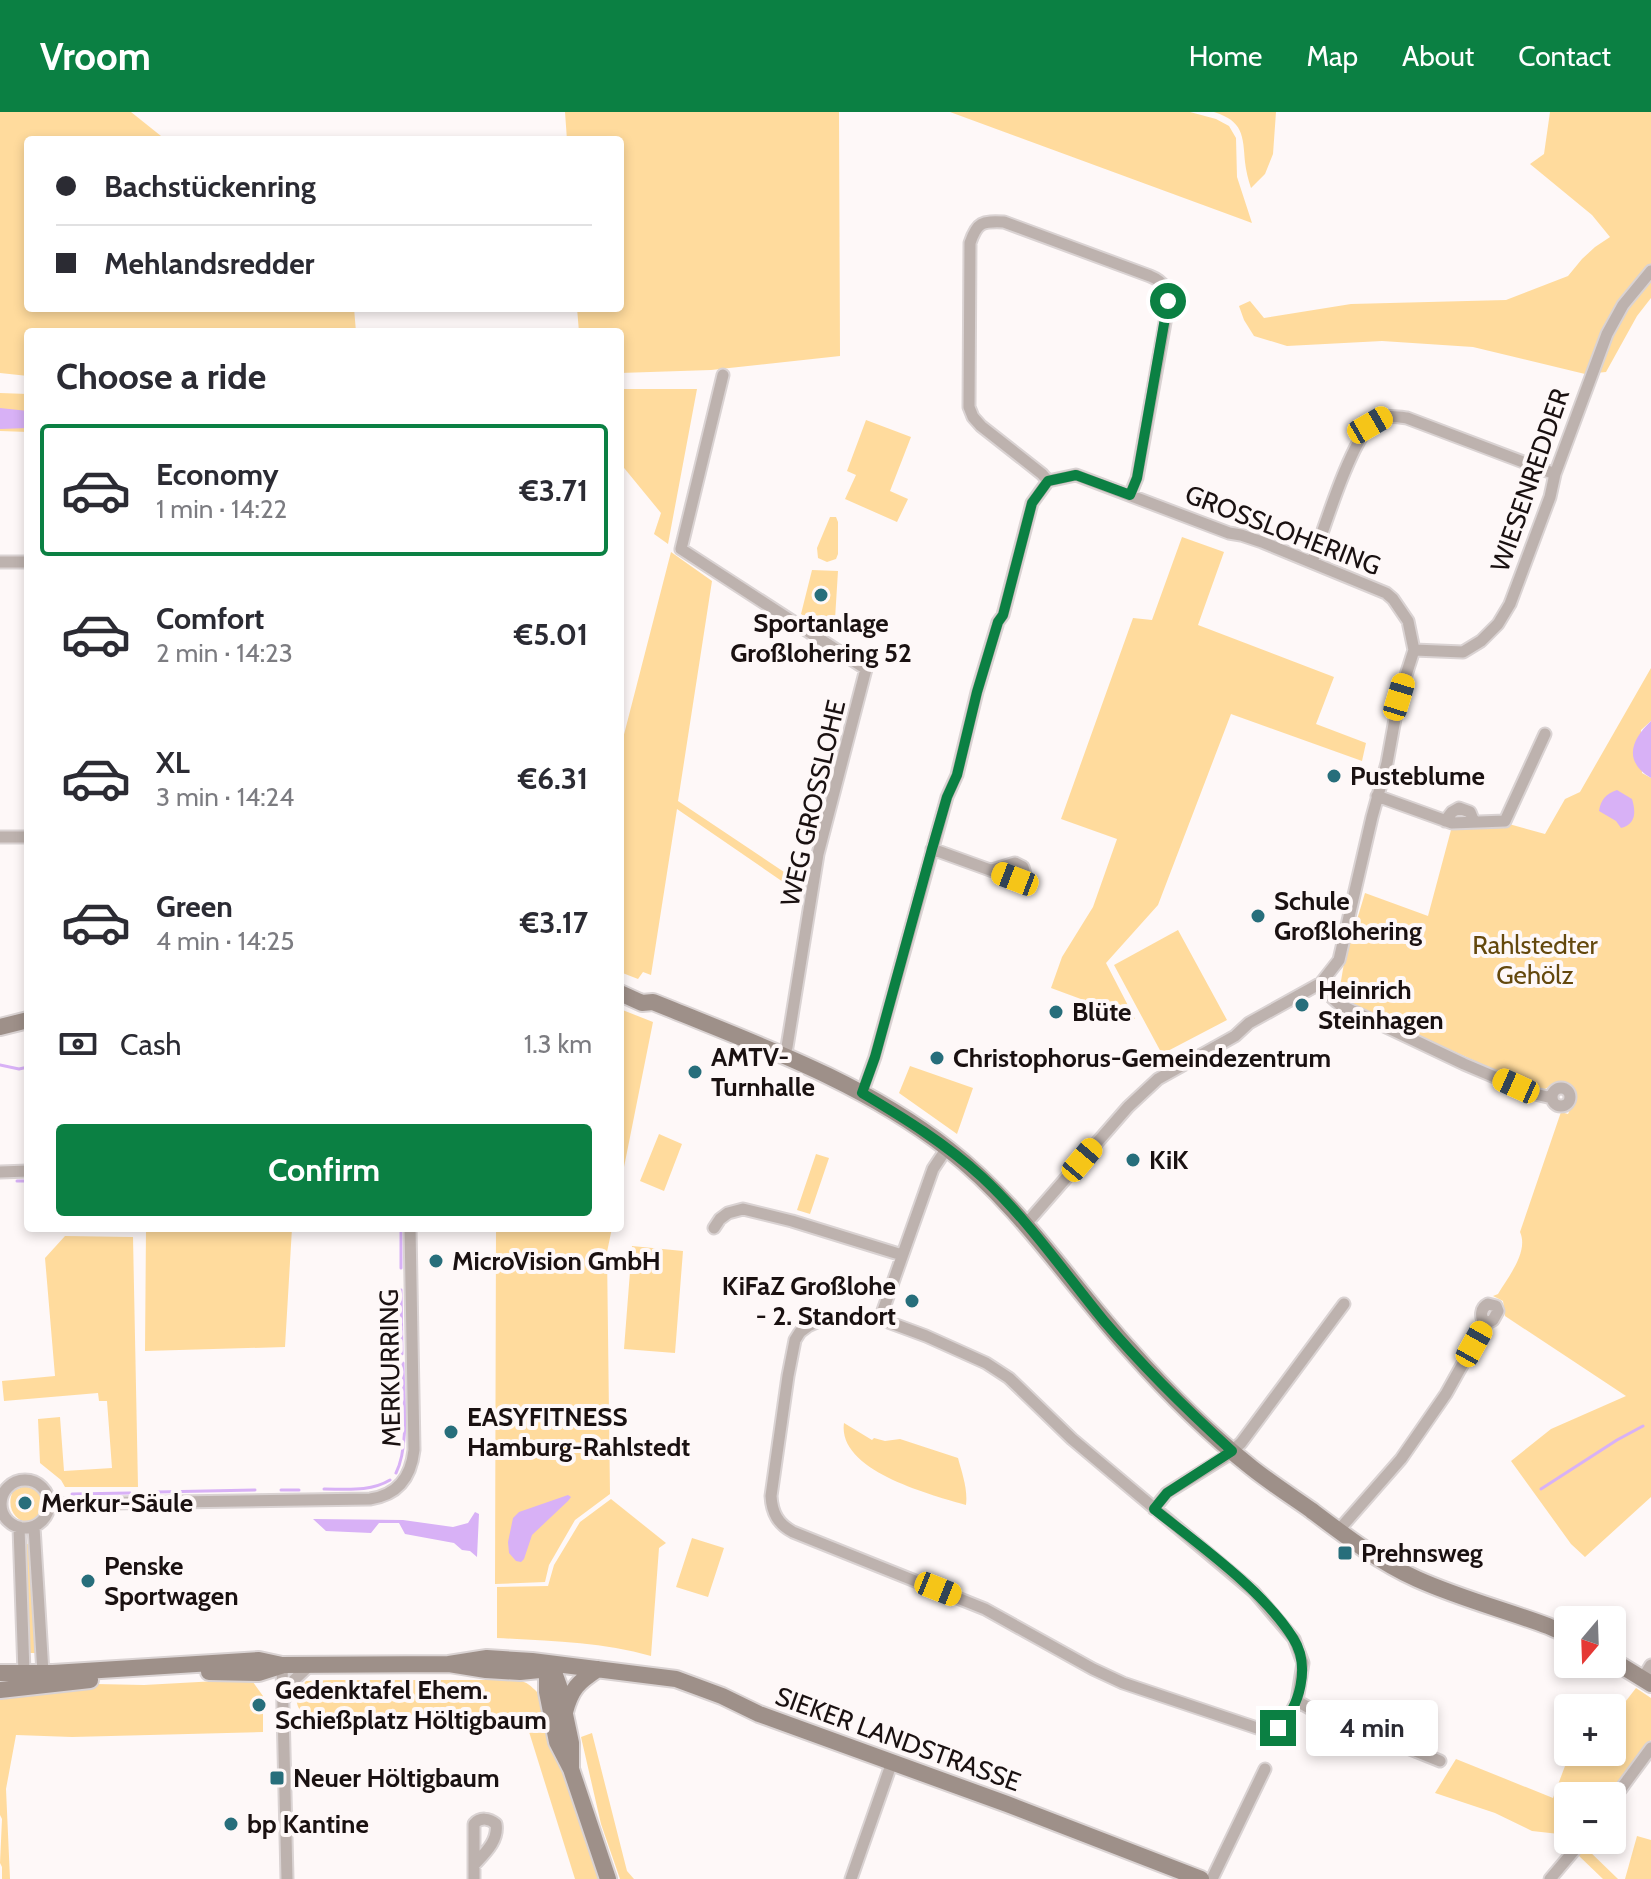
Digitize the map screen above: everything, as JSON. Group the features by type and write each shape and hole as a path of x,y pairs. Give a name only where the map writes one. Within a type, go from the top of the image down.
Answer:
{"main road":[{"path":"624,987 862,1093 947,1148 981,1177 1026,1224 1129,1350 1168,1391 1251,1467 1338,1531 1417,1579 1554,1629"},
{"path":"624,995 642,1003 653,1002"},
{"path":"0,1027 24,1021"},
{"name":"SIEKER LANDSTRASSE","path":"0,1690 43,1673 259,1660 282,1665 449,1664 487,1658 526,1667 550,1669 574,1666"},
{"name":"SIEKER LANDSTRASSE","path":"0,1673 28,1680 101,1679 183,1673 259,1673 282,1665"},
{"name":"SIEKER LANDSTRASSE","path":"526,1667 574,1666 690,1683 759,1714 1007,1804 1199,1879"},
{"path":"1626,1666 1648,1676"},
{"path":"526,1667 547,1692"},
{"path":"571,1769 571,1743 565,1714 559,1686 550,1669 547,1692 557,1742 571,1769 608,1879"},
{"path":"565,1714 575,1687 598,1669"}],"street":[{"path":"862,1093 875,1057 947,797 957,775 977,692 998,622 1003,615 1032,503 1048,481 981,426 969,407 970,243 975,229 986,221 1004,222 1150,276 1166,288 1168,306 1137,478 1130,495"},
{"name":"WIESENREDDER","path":"1414,650 1463,652 1481,641 1498,624 1510,604 1607,334 1623,305 1651,271"},
{"name":"WEG GROSSLOHE","path":"723,375 681,549 866,669 818,854 790,1032 783,1056"},
{"path":"1312,562 1354,449 1370,425 1385,416 1407,418 1555,474"},
{"name":"GROSSLOHERING","path":"1048,481 1076,475 1312,562 1386,593 1408,621 1414,650"},
{"path":"0,562 24,562"},
{"path":"1026,1224 1128,1107 1158,1079 1321,983 1339,960 1387,763 1399,697 1414,650"},
{"path":"1377,796 1452,823 1505,821 1545,734"},
{"path":"0,837 24,837"},
{"path":"932,849 992,870"},
{"path":"1321,983 1340,1005 1464,1064 1552,1098"},
{"path":"880,1319 933,1169 947,1148"},
{"path":"0,1172 24,1171"},
{"path":"714,1228 728,1213 737,1209 753,1210 902,1255"},
{"name":"MERKURRING","path":"49,1504 370,1499 398,1488 408,1476 414,1450 410,1232"},
{"path":"1154,1509 1167,1493 1241,1443 1344,1304"},
{"path":"880,1319 986,1363 1009,1378 1072,1439 1154,1509 1254,1592 1294,1639 1303,1663 1297,1701 1287,1720 1278,1728 1266,1731 1123,1683 985,1609 782,1525 774,1513 771,1496 795,1340 800,1332 817,1322 880,1319"},
{"path":"1338,1531 1401,1459 1446,1394 1485,1324"},
{"path":"24,1480 41,1486 49,1504 44,1519 34,1527 19,1527 7,1521 0,1507 7,1488 24,1480"},
{"path":"19,1527 28,1680"},
{"path":"34,1527 43,1673"},
{"path":"282,1665 287,1879"},
{"path":"283,1705 291,1685 310,1665"},
{"path":"259,1673 273,1679 283,1705"},
{"path":"1297,1701 1440,1761"},
{"path":"1626,1782 1651,1748"},
{"path":"851,1879 892,1762"},
{"path":"1212,1879 1265,1769"},
{"path":"1550,1879 1571,1854"},
{"path":"474,1865 474,1879"}],"green space":[{"path":"0,112 131,112 161,136 24,136 24,312 354,312 356,328 24,328 24,376 0,373"},
{"path":"565,112 839,112 840,356 711,370 624,373 624,328 579,328 577,312 624,312 624,136 567,136"},
{"path":"950,112 1190,112 1216,119 1229,126 1236,138 1237,177 1252,223"},
{"path":"1214,112 1276,112 1273,154 1265,174 1251,188 1240,130 1231,120"},
{"path":"1550,112 1651,112 1651,298 1637,316 1606,372 1585,374 1473,347 1382,341 1287,346 1254,336 1239,306 1250,301 1264,318 1351,304 1506,300 1568,276 1582,259 1610,237 1592,215 1530,164 1544,154"},
{"path":"624,389 697,389 668,544 654,534 661,513 624,468"},
{"path":"0,393 24,394 24,432 0,431"},
{"path":"866,420 911,437 890,491 908,499 897,522 845,499 856,475 847,471"},
{"name":"Sportanlage Großlohering 52","path":"830,517 836,517 838,522 838,554 836,559 827,562 818,558 817,548"},
{"path":"1182,537 1224,552 1198,625 1334,677 1316,724 1366,743 1362,761 1231,714 1158,905 1106,963 1135,1019 1051,988 1062,957 1093,907 1117,839 1061,819 1133,618 1152,620"},
{"path":"671,552 712,581 678,801 790,876 786,884 677,809 651,975 643,972 638,979 624,974 624,734"},
{"name":"Sportanlage Großlohering 52","path":"812,570 838,571 834,635 801,614"},
{"name":"Rahlstedter Gehölz","path":"1651,668 1651,721 1641,730 1642,773 1651,778 1651,1497 1585,1557 1571,1544 1511,1461 1551,1429 1626,1396 1505,1316 1503,1301 1493,1296 1498,1294 1520,1256 1520,1232 1561,1112 1568,1114 1573,1103 1573,1089 1571,1085 1558,1082 1543,1090 1537,1089 1338,999 1344,963 1365,893 1428,916 1451,830 1509,824 1545,834 1565,799 1580,792"},
{"path":"1178,930 1227,1020 1162,1054 1114,965"},
{"path":"624,1011 653,1022 624,1167"},
{"path":"910,1066 973,1088 957,1134 899,1093"},
{"path":"659,1134 682,1144 664,1191 640,1181"},
{"path":"816,1154 829,1158 810,1214 797,1210"},
{"path":"146,1232 292,1232 285,1347 145,1351"},
{"path":"496,1232 611,1232 607,1252 610,1494 575,1520 549,1565 545,1582 495,1584"},
{"path":"65,1236 133,1237 138,1487 65,1487 40,1463 38,1419 60,1417 64,1471 112,1468 107,1401 99,1401 98,1393 4,1401 2,1381 55,1376 45,1258"},
{"path":"632,1246 683,1251 675,1353 624,1349"},
{"path":"844,1423 872,1440 900,1439 958,1458 966,1505 911,1487 871,1467 855,1455 846,1440"},
{"path":"25,1486 38,1491 43,1503 40,1514 28,1522 16,1516 10,1501 13,1491"},
{"path":"611,1499 666,1543 659,1548 651,1656 594,1645 497,1638 497,1587 548,1586 554,1565 580,1522"},
{"path":"692,1538 724,1548 708,1597 676,1587"},
{"path":"23,1544 31,1544 38,1653 29,1653"},
{"path":"518,1680 529,1684 537,1692 599,1879 575,1879 525,1719 488,1714 310,1717 304,1714 298,1706 297,1696 306,1681"},
{"path":"253,1682 263,1696 263,1732 72,1737 16,1735 6,1789 10,1879 2,1879 0,1695 96,1684"},
{"path":"1636,1688 1651,1698 1651,1740 1620,1782 1559,1782 1565,1766 1626,1766 1626,1701"},
{"path":"592,1733 627,1871 634,1879 620,1879 601,1824 581,1737"},
{"path":"1456,1759 1553,1798 1554,1795 1554,1833 1532,1831 1495,1813 1435,1793"},
{"path":"1637,1836 1651,1840 1651,1879 1625,1879"},
{"path":"1592,1854 1618,1879 1603,1879 1578,1855"}],"shaded area":[{"path":"0,408 24,411 24,428 0,429"},
{"path":"1651,721 1651,778 1636,765 1633,750"},
{"path":"1617,790 1632,799 1634,808 1630,824 1621,828 1616,821 1599,811 1605,798"},
{"path":"568,1495 571,1497 568,1501 532,1535 524,1559 516,1561 509,1553 508,1542 513,1518 519,1512"},
{"path":"475,1512 479,1514 477,1557 454,1543 405,1534 399,1523 379,1523 371,1533 326,1531 313,1519 403,1520 453,1527 468,1523"}],"waterway":[{"path":"0,1065 24,1068"},
{"path":"17,1181 24,1181"},
{"path":"401,1232 401,1268"},
{"path":"401,1290 402,1354"},
{"path":"396,1473 404,1434 403,1363"},
{"path":"1541,1489 1643,1426"},
{"path":"324,1489 366,1488 390,1480"},
{"path":"157,1492 255,1490"},
{"path":"281,1490 299,1490"},
{"path":"72,1494 130,1493"}],"place":[{"name":"Sportanlage Großlohering 52","path":"821,595"},
{"name":"Pusteblume","path":"1334,776"},
{"name":"Schule Großlohering","path":"1258,916"},
{"name":"Heinrich Steinhagen","path":"1302,1005"},
{"name":"Blüte","path":"1056,1012"},
{"name":"Christophorus-Gemeindezentrum","path":"937,1058"},
{"name":"AMTV- Turnhalle","path":"695,1072"},
{"name":"KiK","path":"1133,1160"},
{"name":"MicroVision GmbH","path":"436,1261"},
{"name":"KiFaZ Großlohe - 2. Standort","path":"912,1301"},
{"name":"EASYFITNESS Hamburg-Rahlstedt","path":"451,1432"},
{"name":"Merkur-Säule","path":"25,1503"},
{"name":"Prehnsweg","path":"1345,1553"},
{"name":"Penske Sportwagen","path":"88,1581"},
{"name":"Gedenktafel Ehem. Schießplatz Höltigbaum","path":"259,1705"},
{"name":"Neuer Höltigbaum","path":"277,1778"},
{"name":"bp Kantine","path":"231,1824"}],"route":[{"path":"1168,301 1137,478 1130,495 1076,475 1048,481 1034,499 1003,615 998,622 979,685 957,775 947,797 875,1057 862,1093 933,1138 981,1177 1033,1231 1129,1350 1232,1451 1167,1493 1154,1509 1254,1592 1294,1639 1303,1663 1301,1681 1297,1701 1287,1720 1278,1728"}]}
